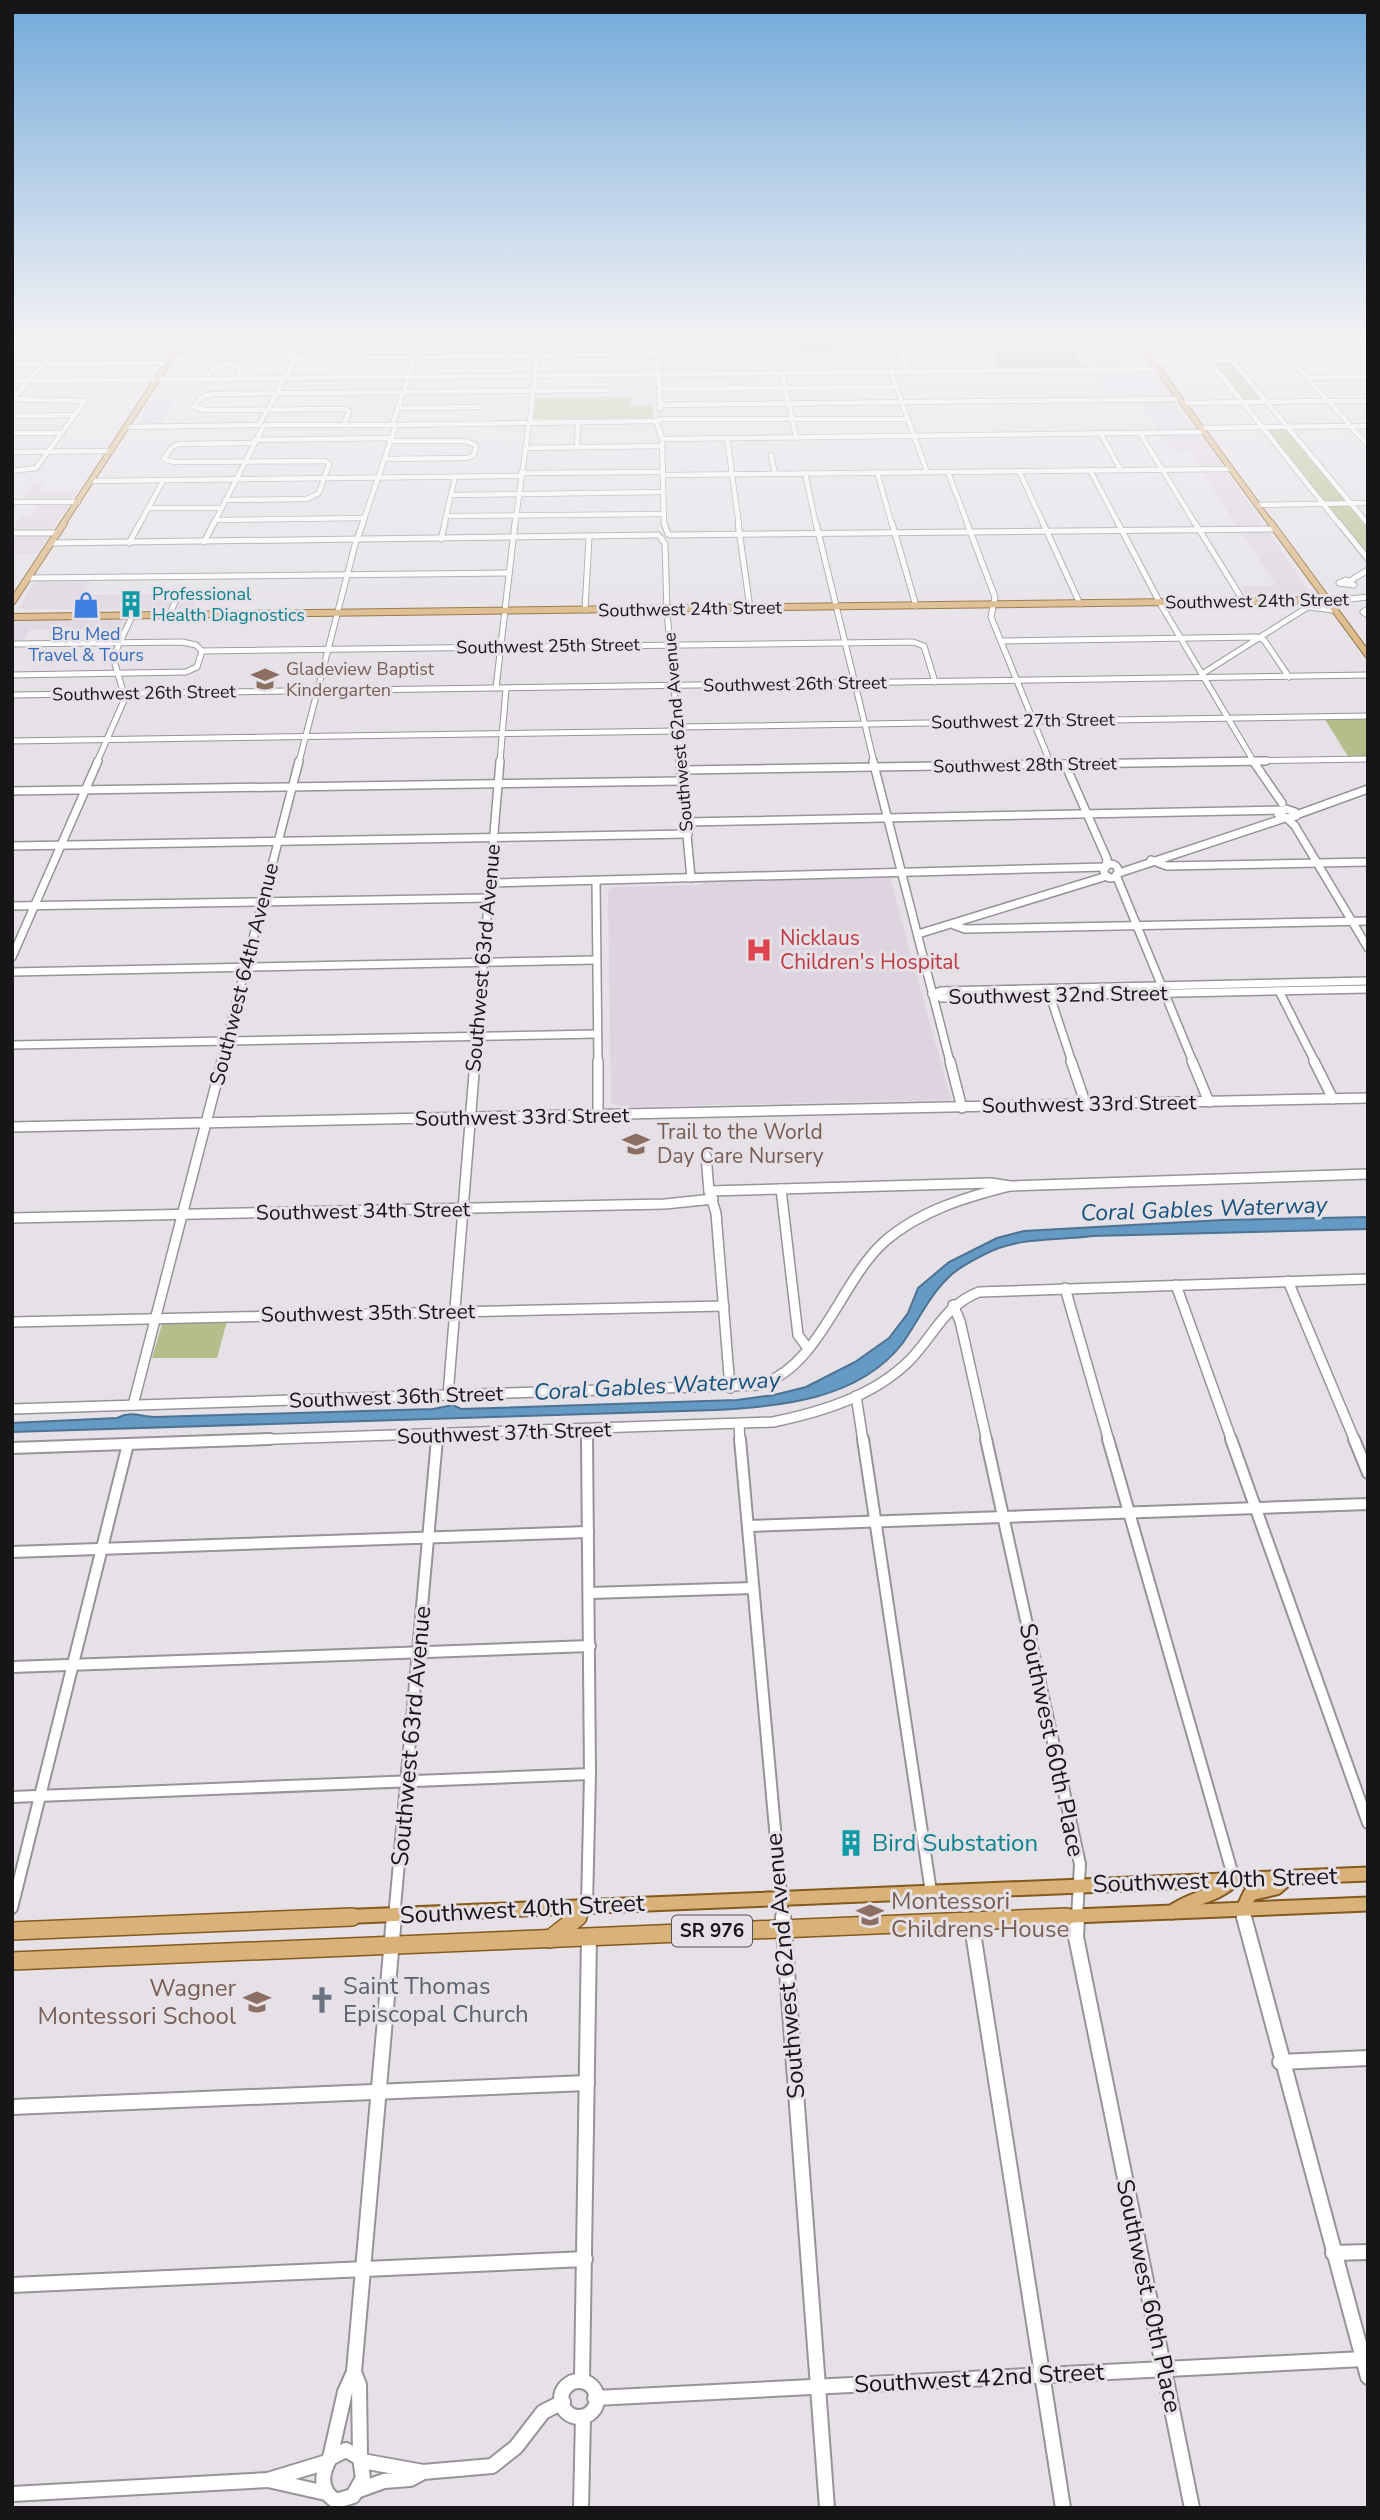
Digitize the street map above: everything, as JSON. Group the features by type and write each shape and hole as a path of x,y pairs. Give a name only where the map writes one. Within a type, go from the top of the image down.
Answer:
{"main road":[{"path":"12,602 110,453"},
{"path":"1220,453 1368,655"},
{"name":"Southwest 24th Street","path":"12,615 1325,598"},
{"name":"Southwest 24th Street","path":"1243,600 1298,601 1325,598"},
{"name":"Southwest 40th Street","path":"12,1931 1368,1874"},
{"path":"1243,1909 1250,1894 1276,1888 1289,1877"},
{"path":"1172,1912 1187,1899 1212,1897 1222,1892 1234,1879"},
{"name":"Southwest 40th Street","path":"12,1961 1368,1904"},
{"path":"550,1939 562,1927 575,1922 587,1906"}],"street":[{"path":"12,471 31,471 48,453"},
{"path":"169,453 165,457 167,461 327,461 329,464 314,497 225,500"},
{"path":"205,542 248,453"},
{"name":"Southwest 64th Avenue","path":"133,1405 337,611 386,453"},
{"path":"384,459 470,457 474,453"},
{"name":"Southwest 63rd Avenue","path":"448,1395 502,734 499,646 523,453"},
{"path":"662,453 664,537"},
{"path":"729,453 750,606"},
{"path":"920,453 927,472"},
{"path":"1111,453 1121,470"},
{"path":"1152,453 1243,600"},
{"path":"1283,453 1368,559"},
{"path":"1308,453 1368,524"},
{"path":"771,456 775,474"},
{"path":"91,481 1231,468"},
{"path":"1090,470 1180,638 1368,948"},
{"path":"1019,471 1079,602"},
{"path":"877,472 915,604"},
{"path":"948,472 971,532 993,603 990,614 1051,764"},
{"path":"806,473 843,643 962,1108"},
{"path":"441,539 455,477"},
{"path":"129,542 163,481"},
{"path":"451,495 663,492"},
{"path":"12,502 78,502"},
{"path":"1257,505 1368,503"},
{"path":"148,508 221,508"},
{"path":"446,516 664,514"},
{"path":"215,520 365,519"},
{"path":"51,543 1274,529"},
{"path":"12,533 58,533"},
{"path":"585,608 589,537"},
{"name":"Southwest 62nd Avenue","path":"664,537 670,645 691,878"},
{"path":"1350,581 1368,570"},
{"path":"28,578 509,573"},
{"name":"Southwest 24th Street","path":"1325,598 1368,597"},
{"path":"170,613 177,598"},
{"path":"1203,676 1325,598"},
{"path":"1298,601 1308,607 1333,610"},
{"path":"1368,609 1363,611 1368,615"},
{"path":"12,957 125,694 116,674 113,657 133,614"},
{"path":"1000,640 1261,638"},
{"path":"1261,638 1289,677"},
{"name":"Southwest 25th Street","path":"12,645 184,642 196,645 202,651 919,643 924,646 935,682"},
{"path":"12,675 190,672 197,667 202,651"},
{"name":"Southwest 26th Street","path":"12,695 1368,675"},
{"name":"Southwest 27th Street","path":"12,741 1368,716"},
{"name":"Southwest 28th Street","path":"681,770 1368,759"},
{"path":"1065,764 1209,1101"},
{"path":"12,791 682,781"},
{"path":"686,822 1263,810 1286,812 1308,809 1368,789"},
{"path":"489,883 901,871 1082,868 1109,870 1136,865 1271,820 1286,812"},
{"path":"12,846 688,834"},
{"path":"1151,860 1167,866 1368,862"},
{"path":"918,934 954,925 1088,881 1109,870"},
{"path":"596,881 598,1115"},
{"path":"12,906 488,898"},
{"path":"954,925 965,929 1368,921"},
{"path":"12,972 596,960"},
{"name":"Southwest 32nd Street","path":"932,994 942,999 1050,996 1368,981"},
{"name":"Southwest 32nd Street","path":"932,994 941,991 1279,992 1368,989"},
{"path":"1279,992 1333,1099"},
{"path":"1050,996 1086,1105"},
{"path":"12,1045 597,1034"},
{"name":"Southwest 33rd Street","path":"12,1127 1368,1098"},
{"path":"706,1156 724,1306 730,1388"},
{"name":"Southwest 34th Street","path":"12,1218 665,1204 711,1195 781,1189 991,1183 1010,1186 1034,1183 1368,1174"},
{"path":"781,1189 798,1335 807,1347 859,1269 895,1234 938,1209 1010,1186"},
{"path":"953,1305 986,1291 1368,1279"},
{"path":"1288,1281 1368,1473"},
{"path":"1176,1285 1368,1824"},
{"path":"1065,1288 1234,1879"},
{"name":"Southwest 37th Street","path":"12,1448 739,1425 803,1416 856,1396 908,1362 953,1305"},
{"name":"Southwest 60th Place","path":"953,1305 958,1314 1080,1864 1076,1937 1192,2508"},
{"name":"Southwest 35th Street","path":"12,1322 724,1306"},
{"name":"Southwest 36th Street","path":"12,1409 730,1388 762,1384 778,1377 807,1347"},
{"path":"856,1396 931,1892"},
{"name":"Southwest 62nd Avenue","path":"739,1425 783,1929 827,2508"},
{"path":"587,1430 590,1593 587,1906"},
{"name":"Southwest 63rd Avenue","path":"329,2460 339,2429 347,2385 354,2372 437,1435"},
{"path":"12,1908 128,1444"},
{"path":"748,1526 1368,1504"},
{"path":"12,1552 588,1532"},
{"path":"590,1593 753,1588"},
{"path":"12,1667 590,1646"},
{"path":"12,1797 590,1774"},
{"path":"1243,1909 1245,1930 1280,2062 1368,2377"},
{"path":"971,1920 1063,2508"},
{"path":"582,2379 589,1937"},
{"path":"1280,2062 1368,2058"},
{"path":"12,2107 587,2083"},
{"path":"1333,2253 1368,2252"},
{"path":"12,2286 585,2259"},
{"name":"Southwest 42nd Street","path":"595,2398 1363,2359"},
{"name":"Southwest 63rd Avenue","path":"354,2372 359,2385 361,2460"},
{"path":"582,2379 592,2386 595,2398 592,2410 583,2417"},
{"path":"582,2379 568,2385 563,2402 568,2413 583,2417"},
{"path":"268,2480 281,2486 310,2486 329,2500 341,2501 355,2498 384,2481 411,2479 423,2472 477,2469 500,2462 516,2447 538,2417 549,2407 563,2402"},
{"path":"581,2508 583,2417"},
{"path":"12,2494 268,2480 283,2472 311,2470 346,2450 361,2460 386,2466 411,2465 423,2472"},
{"path":"329,2460 322,2478 329,2500"},
{"path":"355,2498 364,2473 361,2460"}],"shaded area":[{"path":"1192,453 1213,453 1221,464 1201,466"},
{"path":"1202,471 1227,472 1263,524 1237,527"},
{"path":"34,481 44,481 38,491 79,491 68,500 20,501"},
{"path":"40,503 69,506 52,529 12,532 20,517 31,517"},
{"path":"1240,531 1269,532 1311,594 1246,594 1241,586 1276,585"},
{"path":"19,534 49,535 37,554 12,554 12,543"},
{"path":"41,580 91,580 83,595 199,594 192,609 20,609 34,583"},
{"path":"20,619 123,620 119,629 30,630 23,641 12,642 12,622"},
{"name":"Nicklaus Children's Hospital","path":"890,878 951,1100 623,1107 611,1103 608,890 614,887 700,885 708,880"}],"green space":[{"path":"1284,453 1306,453 1346,502 1323,501"},
{"path":"1328,506 1350,506 1368,527 1368,556"},
{"path":"1324,718 1368,718 1368,758 1349,758"},
{"path":"227,1321 217,1358 152,1358 162,1324"}],"water":[{"path":"1368,1217 1368,1229 1092,1236 1023,1242 996,1249 965,1265 941,1285 902,1344 884,1363 841,1388 792,1402 716,1410 12,1432 12,1423 117,1418 132,1414 154,1417 433,1409 453,1405 461,1409 737,1400 774,1395 806,1387 855,1362 889,1338 908,1313 918,1288 949,1262 997,1238 1024,1231 1222,1220"}],"place":[{"name":"Professional Health Diagnostics","path":"131,604"},
{"name":"Bru Med Travel & Tours","path":"86,605"},
{"name":"Gladeview Baptist Kindergarten","path":"265,679"},
{"name":"Nicklaus Children's Hospital","path":"759,950"},
{"name":"Trail to the World Day Care Nursery","path":"636,1144"},
{"name":"Bird Substation","path":"851,1843"},
{"name":"Montessori Childrens House","path":"870,1915"},
{"name":"Saint Thomas Episcopal Church","path":"322,2000"},
{"name":"Wagner Montessori School","path":"257,2002"}],"water label":[{"name":"Coral Gables Waterway","path":"1204,1209"},
{"name":"Coral Gables Waterway","path":"657,1386"}]}
